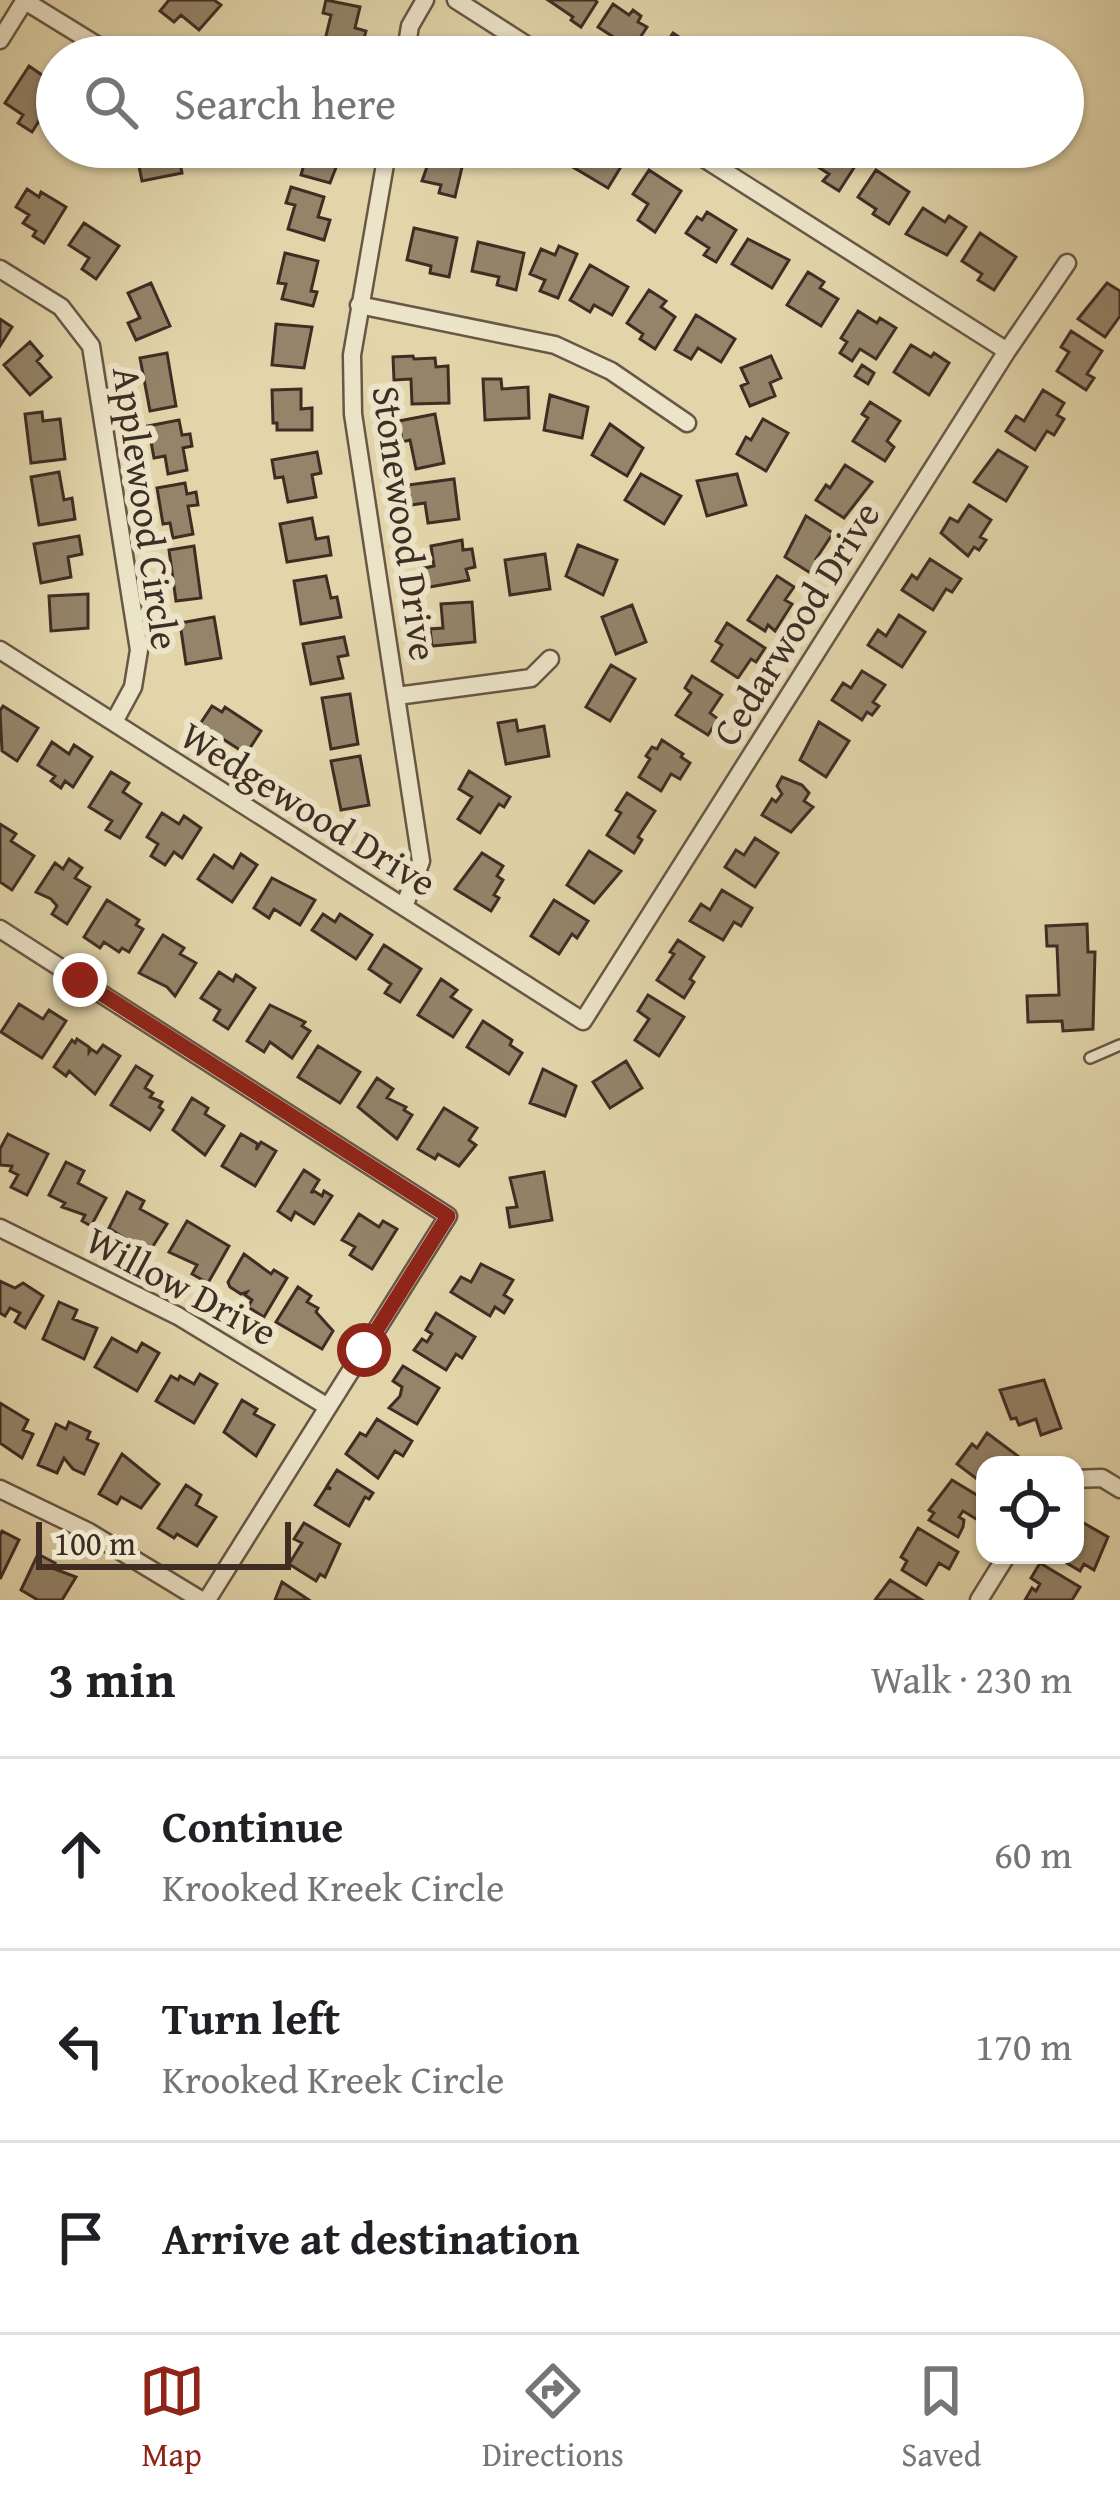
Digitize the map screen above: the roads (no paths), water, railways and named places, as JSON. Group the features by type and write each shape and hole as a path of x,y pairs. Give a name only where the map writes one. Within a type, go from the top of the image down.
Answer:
{"street":[{"path":"0,40 25,0 82,36"},
{"path":"408,36 425,0"},
{"path":"456,0 512,36"},
{"name":"Stonewood Drive","path":"384,168 352,355 353,414 421,861 404,907"},
{"path":"719,168 1006,351"},
{"name":"Cedarwood Drive","path":"583,1021 1006,351 1067,263"},
{"name":"Applewood Circle","path":"0,268 61,307 91,346 139,650 133,687 113,722"},
{"path":"359,305 555,345 611,371 687,423"},
{"name":"Wedgewood Drive","path":"0,650 583,1021"},
{"path":"397,697 531,678 550,659"},
{"path":"0,929 448,1216 204,1600 89,1532 0,1489"},
{"name":"Willow Drive","path":"0,1228 178,1316 328,1407"},
{"path":"1084,1479 1102,1478 1120,1489"},
{"path":"979,1600 1001,1564"}],"lane":[{"path":"1090,1058 1120,1045"}]}
